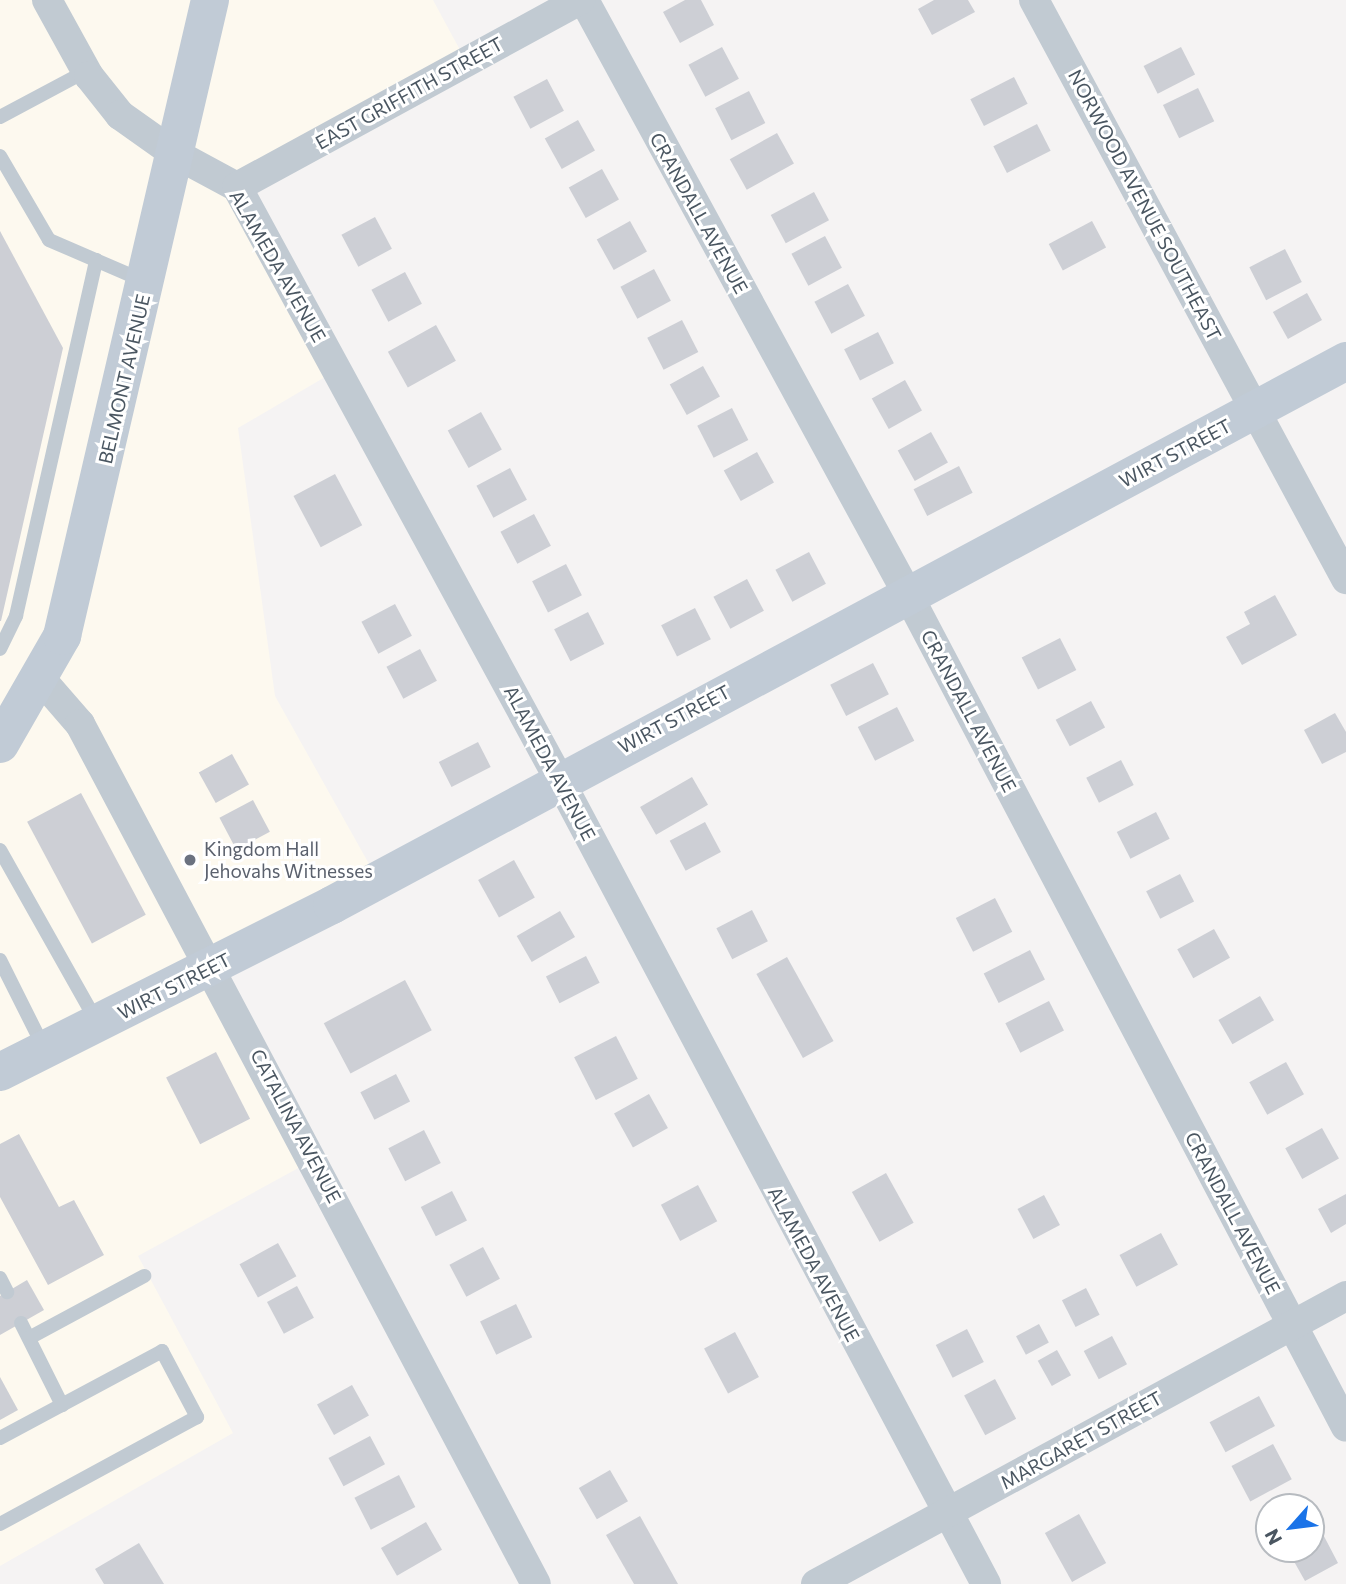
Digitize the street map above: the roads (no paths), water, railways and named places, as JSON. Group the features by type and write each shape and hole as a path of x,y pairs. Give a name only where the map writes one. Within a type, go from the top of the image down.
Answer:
{"main road":[{"name":"BELMONT AVENUE","path":"4,729 40,678 65,625 147,282 172,152 210,0"},
{"name":"WIRT STREET","path":"0,1072 212,967 906,593 1346,361"}],"street":[{"name":"ALAMEDA AVENUE","path":"47,0 86,71 120,115 172,152 237,187 560,781 986,1584"},
{"name":"EAST GRIFFITH STREET","path":"237,187 582,0"},
{"name":"CRANDALL AVENUE","path":"582,0 906,593 1346,1427"},
{"name":"NORWOOD AVENUE SOUTHEAST","path":"1034,0 1346,579"},
{"name":"CATALINA AVENUE","path":"40,678 80,724 212,967 536,1584"},
{"name":"MARGARET STREET","path":"816,1584 1346,1296"}],"lane":[{"path":"0,117 86,71"},
{"path":"0,156 48,240 147,282"},
{"path":"0,649 16,616 96,260"},
{"path":"0,850 98,1023"},
{"path":"0,960 45,1050"},
{"path":"29,1338 144,1276"},
{"path":"0,1278 7,1292"},
{"path":"21,1322 62,1405"},
{"path":"0,1438 162,1352 197,1417 0,1524"}],"place":[{"name":"Kingdom Hall Jehovahs Witnesses","path":"190,860"}]}
